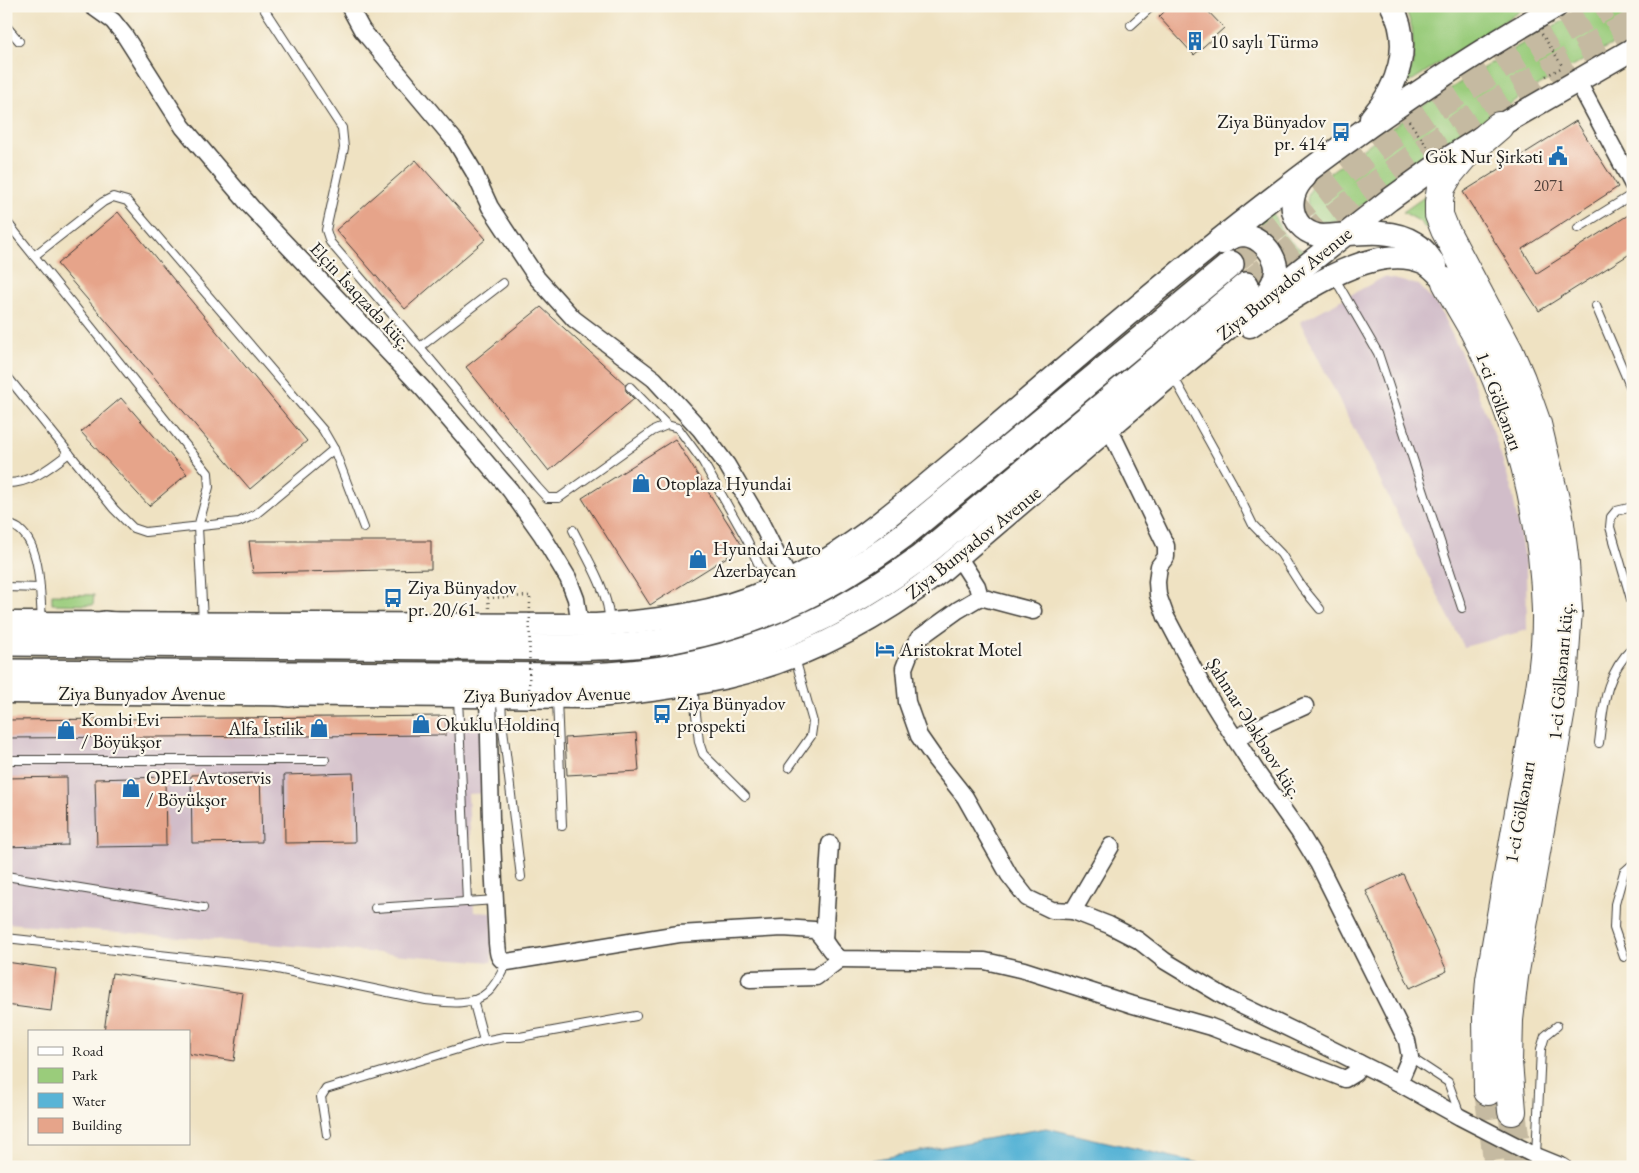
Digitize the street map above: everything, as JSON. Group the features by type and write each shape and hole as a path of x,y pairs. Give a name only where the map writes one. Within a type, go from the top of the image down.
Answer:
{"highway":[{"name":"1-ci Gölkənarı küç.","path":"1499,126 1464,156 1449,174 1441,188 1439,215 1455,250 1509,351 1537,424 1559,516 1568,610 1561,710 1514,977 1509,1020 1508,1062 1512,1111"},
{"name":"1-ci Gölkənarı","path":"1446,282 1474,332 1500,388 1514,431 1537,523 1543,566 1546,612 1537,706 1490,980 1487,1018 1488,1091"}],"main road":[{"path":"1357,134 1381,107 1399,70 1402,53 1401,35 1392,6"},
{"path":"573,648 635,637 700,620 734,607 781,585 834,556 890,516 1195,259 1357,134 1441,76 1557,6"},
{"name":"Ziya Bunyadov Avenue","path":"6,672 619,675 677,666 728,655 766,643 815,622 890,580 1254,293 1346,234 1439,164 1499,126 1570,74 1633,49"},
{"path":"1322,161 1302,180 1297,188 1292,211 1301,227 1313,235 1378,233 1404,237 1423,249 1446,282"},
{"path":"1195,259 1235,237 1244,235 1261,242 1273,256 1276,267 1272,285 1254,293"},
{"path":"1172,374 1333,275 1352,266 1374,260 1410,258 1432,268 1446,282"},
{"path":"6,643 573,648 647,644 682,639 748,622 802,600 853,572 904,535 1230,264"},
{"name":"Ziya Bunyadov Avenue","path":"6,692 587,697 693,684 728,676 794,656 839,636 877,616 910,595 958,558 1172,374 1254,293"},
{"path":"6,623 609,624 674,618 728,604 781,585"},
{"path":"104,624 288,645"},
{"path":"587,697 671,677 728,655"},
{"path":"107,672 290,694"}],"street":[{"path":"349,6 362,30 456,142 474,172 490,207 537,278 574,319 654,379 700,429 727,465 760,521 781,585"},
{"name":"Elçin İsaqzadə küç.","path":"98,7 125,36 182,127 251,208 423,389 510,490 542,535 568,578 576,599 580,625"},
{"path":"1570,74 1632,185"},
{"name":"Şahmar Ələkbəov küç.","path":"1109,428 1166,546 1166,556 1159,566 1156,582 1158,595 1166,616 1205,691 1318,863 1409,1049"},
{"path":"958,558 977,586 980,597"},
{"path":"1033,611 980,597 919,638 911,650 904,668 907,702 919,736 965,797 1009,875 1027,898 1052,910 1073,911 1138,940 1165,960 1230,1000 1399,1083 1536,1156 1563,1167"},
{"path":"494,696 491,820 497,943 499,958 502,961 507,962 679,934 783,928 814,930 824,940 830,953 840,959 986,961 1024,970 1130,1004 1211,1027 1345,1080 1355,1073 1359,1064"},
{"path":"1235,738 1305,706"},
{"path":"824,940 830,844"},
{"path":"1073,911 1111,846"},
{"path":"750,979 816,977 840,959"},
{"path":"1399,1083 1409,1049"}],"lane":[{"path":"262,6 342,128 344,148 326,230 330,242 547,498 559,498 653,431 667,425"},
{"path":"1131,25 1152,6"},
{"path":"6,26 19,41"},
{"path":"1578,228 1632,185"},
{"path":"34,256 103,202 113,197 127,201 323,430 334,448 364,528"},
{"path":"6,222 208,473 209,487 198,527 203,624"},
{"path":"1333,275 1378,354 1462,608"},
{"path":"420,347 502,283"},
{"path":"1596,306 1633,393"},
{"path":"1172,374 1233,484 1253,525 1281,554 1302,587 1320,609"},
{"path":"6,375 114,509 133,528 145,532 239,522 256,514 334,448"},
{"path":"630,387 667,425 678,428 703,462 747,540 781,585"},
{"path":"6,483 16,483 44,472 69,453"},
{"path":"1633,507 1616,511 1611,517 1610,527 1633,606"},
{"path":"6,523 20,530 29,541 34,553 40,588 43,624"},
{"path":"573,530 604,592 610,615 609,624"},
{"path":"6,588 40,588"},
{"path":"1598,743 1606,688 1624,655 1633,647"},
{"path":"789,767 811,736 813,722 794,656"},
{"path":"693,684 699,742 703,754 745,796"},
{"path":"458,696 467,902"},
{"path":"494,696 502,721 522,877"},
{"path":"557,696 562,826"},
{"path":"6,760 325,760"},
{"path":"1624,957 1614,928 1615,904 1624,872 1633,864"},
{"path":"6,876 203,908"},
{"path":"375,908 496,900"},
{"path":"6,938 268,968 426,1000 448,1002 473,1000 487,994 498,980 507,962"},
{"path":"473,1000 484,1041"},
{"path":"327,1135 321,1097 326,1089 484,1041 504,1037 520,1037 636,1016"},
{"path":"1536,1156 1541,1049 1545,1036 1557,1026"},
{"path":"1409,1049 1448,1082 1460,1117"}],"path":[{"path":"1540,30 1570,74"},
{"path":"1405,115 1430,150"},
{"path":"488,598 530,596 529,709"},
{"path":"502,721 530,720"}],"shaded area":[{"path":"1384,277 1419,285 1439,308 1462,355 1493,431 1512,491 1526,568 1527,630 1464,647 1300,322"},
{"path":"446,716 482,717 484,793 468,794 474,912 492,913 492,962 6,923 6,738 446,735"}],"green space":[{"path":"1404,6 1528,6 1405,85 1414,60 1412,28"},
{"path":"1590,6 1633,6 1633,33 1537,86 1442,148 1343,218 1321,222 1312,218 1309,213 1307,199 1314,184 1415,111 1513,49"},
{"path":"1430,193 1438,242 1419,221 1403,212"},
{"path":"1271,207 1285,235 1301,250 1308,253 1294,265 1289,250 1280,238 1269,228 1255,220"},
{"path":"52,594 94,595 93,605 52,604"}],"water":[{"path":"1046,1128 1216,1167 834,1167"}],"building":[{"name":"10 saylı Türmə","path":"1170,6 1203,6 1224,28 1194,55 1159,17"},
{"path":"1576,121 1618,187 1522,249 1537,273 1633,212 1633,252 1539,311 1463,192"},
{"path":"416,160 486,239 405,309 336,230"},
{"path":"118,212 307,441 250,489 57,264"},
{"path":"541,307 625,384 626,391 634,399 549,471 466,367"},
{"path":"121,398 187,474 149,506 81,432"},
{"path":"675,439 743,547 650,605 582,498"},
{"path":"249,541 431,541 431,569 253,573"},
{"path":"446,716 446,735 6,738 6,720"},
{"path":"636,733 639,771 567,775 565,738"},
{"path":"260,773 262,842 192,843 191,775"},
{"path":"353,773 355,842 285,843 284,775"},
{"path":"67,777 68,845 6,847 6,778"},
{"path":"165,777 166,846 97,847 95,779"},
{"path":"1403,874 1447,971 1410,988 1366,891"},
{"path":"6,962 56,969 51,1011 6,1005"},
{"path":"112,973 243,993 234,1061 190,1054 190,1030 104,1030"}],"tunnel":[{"path":"1231,264 1295,212 1404,130 1479,81 1608,6"},
{"path":"1246,285 1354,200 1447,133 1525,84 1633,22"},
{"path":"1488,1091 1498,1167"},
{"path":"1512,1111 1519,1167"}],"place":[{"name":"10 saylı Türmə","path":"1195,41"},
{"name":"Ziya Bünyadov pr. 414","path":"1341,132"},
{"name":"Gök Nur Şirkəti","path":"1558,156"},
{"name":"Otoplaza Hyundai","path":"641,483"},
{"name":"Hyundai Auto Azerbaycan","path":"698,559"},
{"name":"Ziya Bünyadov pr. 20/61","path":"393,598"},
{"name":"Aristokrat Motel","path":"885,649"},
{"name":"Ziya Bünyadov prospekti","path":"662,714"},
{"name":"Okuklu Holdinq","path":"421,724"},
{"name":"Alfa İstilik","path":"319,728"},
{"name":"Kombi Evi / Böyükşor","path":"66,730"},
{"name":"OPEL Avtoservis / Böyükşor","path":"131,788"}]}
